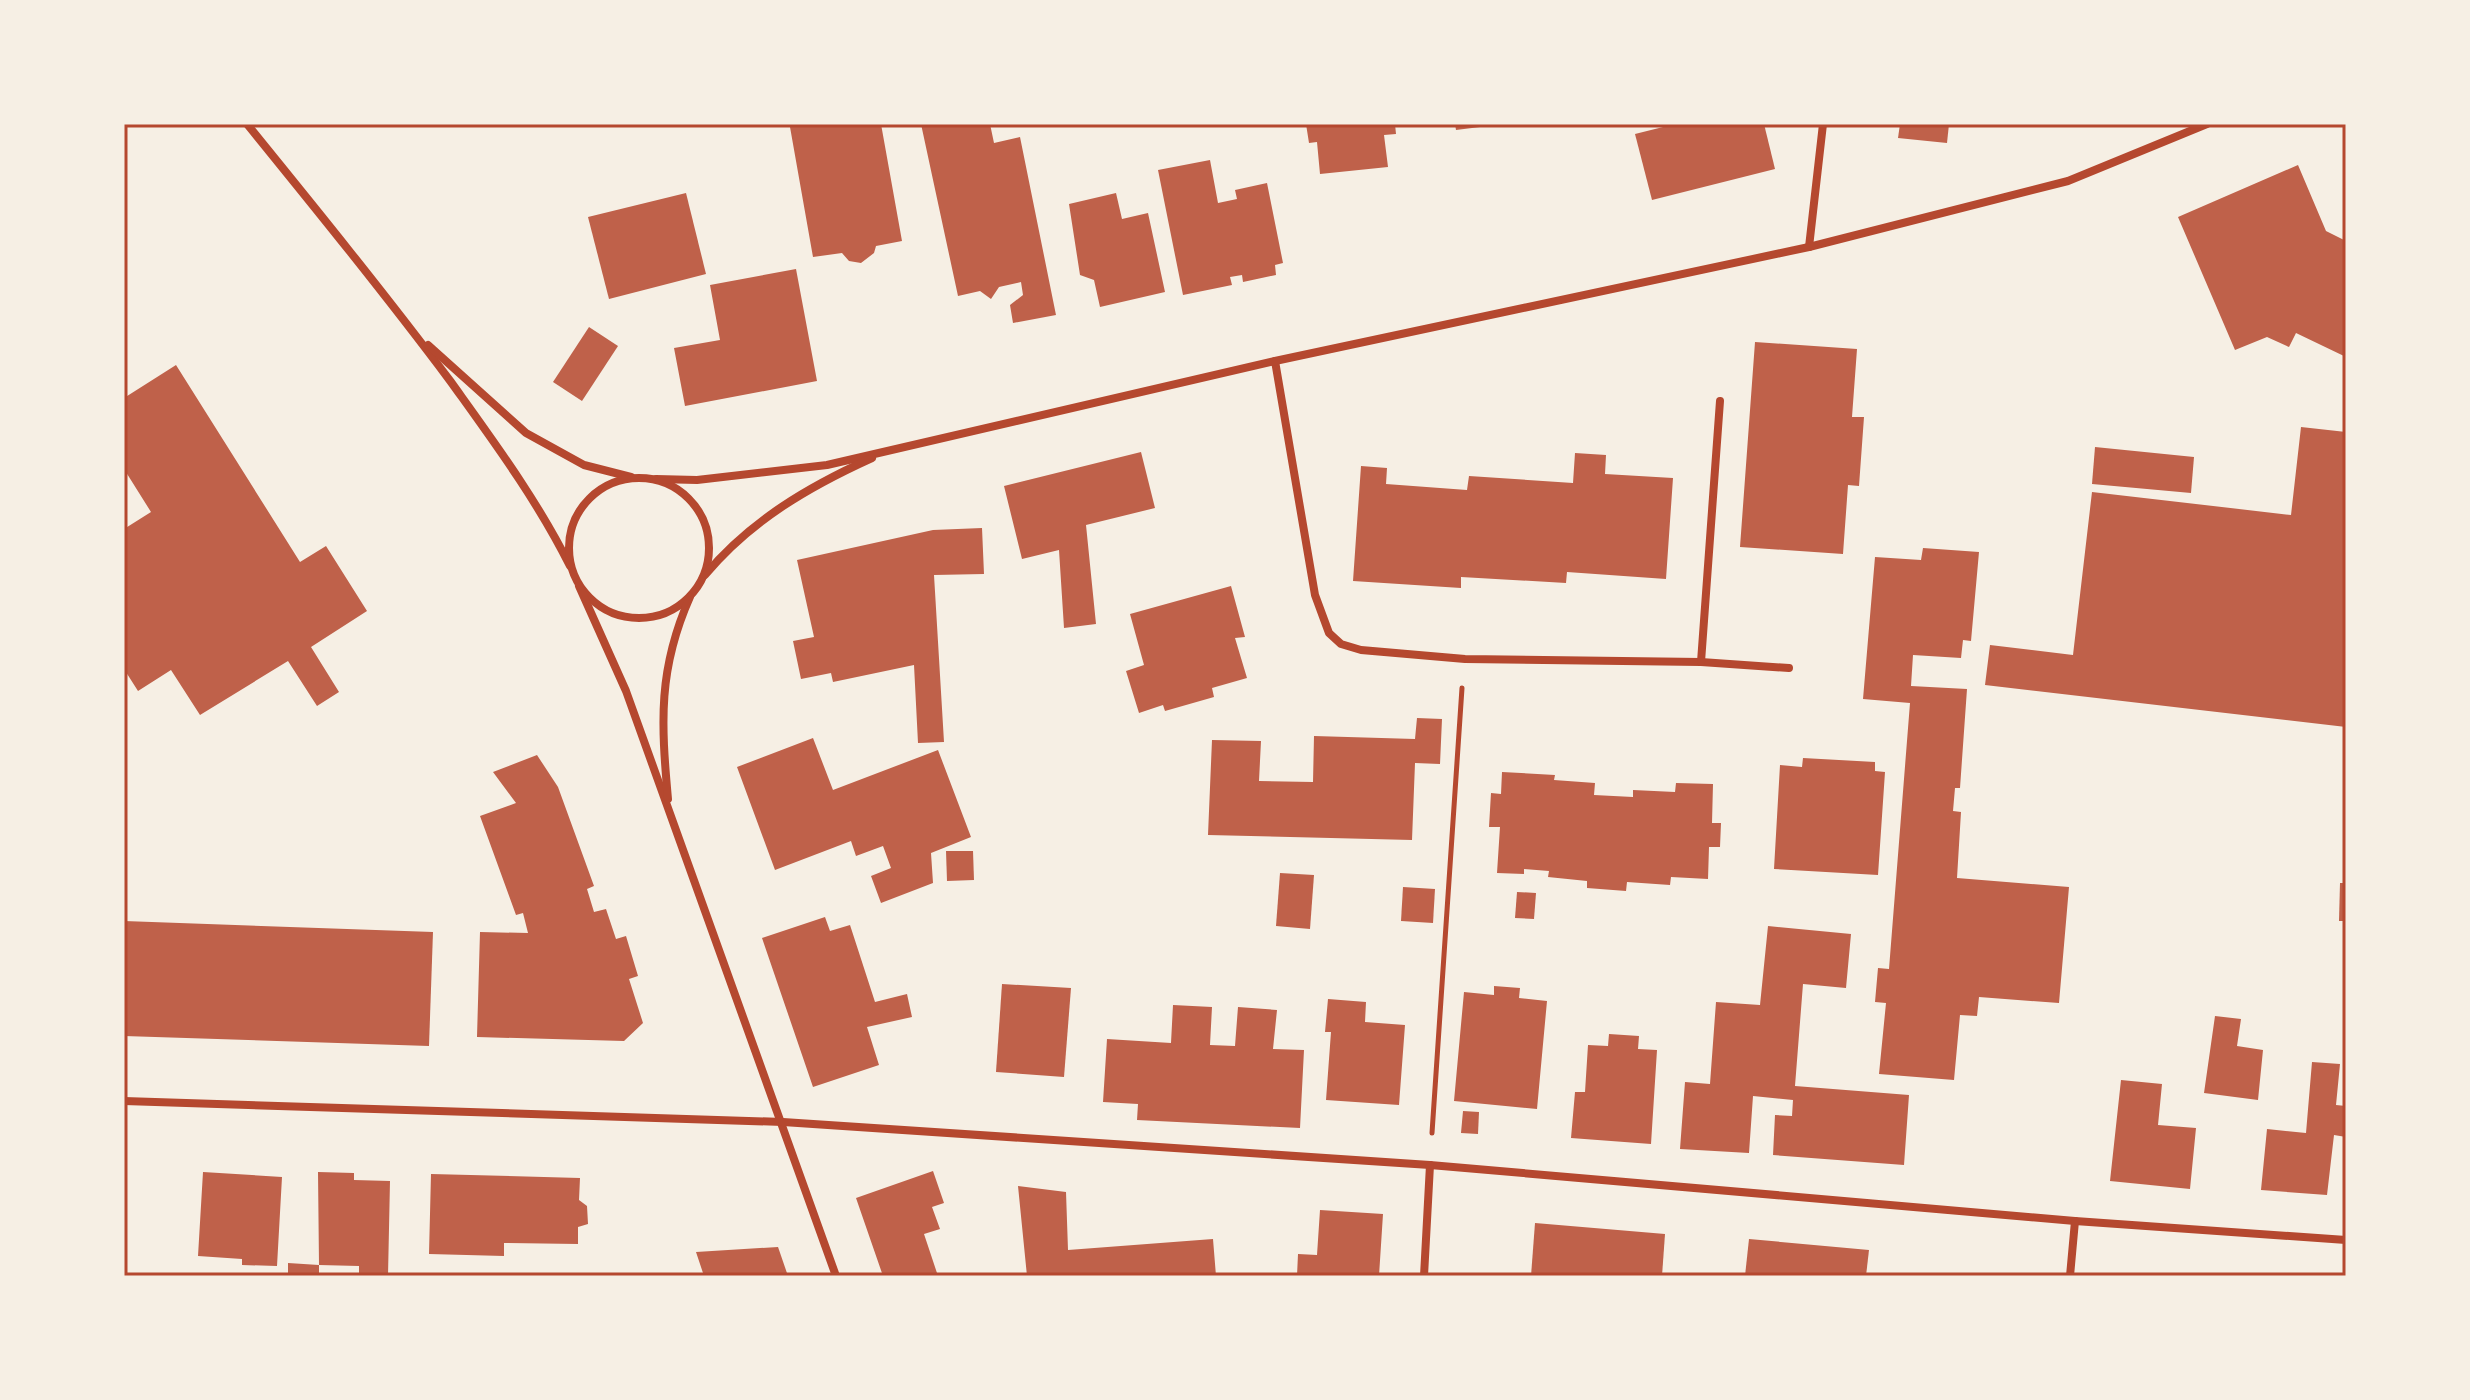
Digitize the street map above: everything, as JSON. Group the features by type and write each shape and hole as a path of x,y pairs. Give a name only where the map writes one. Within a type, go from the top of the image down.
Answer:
{"street":[{"path":"247,124 413,331 545,515 626,691 836,1276"},
{"path":"1809,247 1823,124"},
{"path":"413,331 526,433 584,465 631,477 656,479 776,473 1275,361 1809,247 2059,184 2207,124"},
{"path":"1275,361 1315,595 1329,633 1341,644 1361,650 1465,659 1701,662 1789,668"},
{"path":"1701,662 1720,401"},
{"path":"669,810 663,701 668,655 690,596 746,531 830,477 889,450"},
{"path":"570,566 569,539 582,508 590,497 608,484 631,477"},
{"path":"656,479 681,491 697,508 708,537 708,561 702,579"},
{"path":"579,586 604,610 641,619 664,613 690,596"},
{"path":"124,1101 783,1122 1430,1165 2075,1221 2346,1240"},
{"path":"1424,1276 1430,1165"},
{"path":"2070,1276 2075,1221"}],"path":[{"path":"1430,1165 1465,659"}],"building":[{"path":"803,124 881,124 902,241 876,246 874,253 861,263 849,261 842,253 813,257 790,127"},
{"path":"921,124 990,124 994,143 1020,137 1056,315 1013,323 1010,305 1023,295 1021,282 999,287 991,299 980,291 958,296"},
{"path":"1306,124 1395,124 1396,134 1384,135 1388,167 1320,174 1317,142 1309,143"},
{"path":"1455,124 1488,124 1488,126 1456,130"},
{"path":"1675,124 1764,124 1775,169 1652,200 1635,134"},
{"path":"1900,124 1949,124 1947,143 1898,138"},
{"path":"1210,160 1218,203 1237,199 1235,190 1267,183 1283,263 1275,265 1276,275 1243,282 1242,275 1230,277 1232,285 1183,295 1158,170"},
{"path":"2298,165 2326,231 2346,241 2346,357 2296,333 2289,347 2267,337 2235,350 2178,217"},
{"path":"686,193 706,274 609,299 588,217"},
{"path":"1116,193 1122,219 1148,213 1165,292 1100,307 1094,280 1080,275 1069,204"},
{"path":"796,269 817,381 685,406 674,348 720,340 710,285"},
{"path":"589,327 618,346 582,401 553,382"},
{"path":"1755,342 1857,349 1852,417 1864,417 1859,486 1848,485 1843,554 1740,547"},
{"path":"176,365 300,562 326,546 367,611 311,647 339,692 317,706 288,661 200,715 171,670 138,691 124,669 124,529 151,512 124,469 124,398"},
{"path":"2301,427 2346,432 2346,727 1985,685 1990,645 2073,655 2092,492 2291,515"},
{"path":"2095,447 2194,457 2191,493 2092,484"},
{"path":"1141,452 1155,508 1086,525 1096,624 1064,628 1059,550 1022,559 1004,486"},
{"path":"1575,453 1606,455 1605,474 1673,478 1666,579 1567,572 1566,583 1461,577 1461,588 1353,581 1361,466 1387,468 1386,484 1467,490 1469,476 1573,483"},
{"path":"982,528 984,574 934,575 944,742 918,743 914,665 833,682 831,673 801,679 793,641 814,637 797,560 933,530"},
{"path":"1923,548 1979,552 1971,641 1963,640 1961,658 1913,655 1911,686 1967,689 1960,788 1955,788 1953,811 1961,812 1957,878 2069,887 2059,1003 1979,997 1977,1016 1960,1015 1954,1080 1879,1074 1886,1003 1875,1002 1878,968 1889,969 1910,703 1863,699 1875,557 1921,560"},
{"path":"1231,586 1245,637 1235,638 1247,678 1212,688 1214,697 1165,711 1163,705 1139,713 1126,671 1144,665 1130,614"},
{"path":"1417,718 1442,719 1440,764 1415,763 1412,840 1208,835 1212,740 1261,741 1259,781 1313,782 1314,736 1415,739"},
{"path":"813,738 833,790 938,750 971,837 931,853 933,883 881,903 871,876 891,868 883,846 856,856 851,841 775,870 737,767"},
{"path":"537,755 558,787 594,886 587,889 594,912 606,909 616,939 626,936 638,976 629,979 643,1023 624,1041 477,1037 480,932 528,933 523,913 516,915 480,816 516,803 493,772"},
{"path":"1803,758 1875,762 1875,771 1885,772 1878,875 1774,869 1780,765 1802,767"},
{"path":"1502,772 1555,775 1554,780 1595,783 1594,795 1633,797 1633,790 1675,792 1676,783 1713,784 1712,823 1721,823 1720,847 1709,847 1708,879 1671,877 1670,885 1627,882 1626,891 1587,888 1587,881 1548,877 1549,871 1524,869 1524,874 1497,873 1500,827 1489,827 1491,793 1501,794"},
{"path":"946,851 973,851 974,880 947,881"},
{"path":"1280,873 1314,875 1310,929 1276,926"},
{"path":"2340,883 2346,883 2346,921 2339,921"},
{"path":"1403,887 1435,889 1433,923 1401,921"},
{"path":"1517,892 1536,893 1534,919 1515,918"},
{"path":"825,917 830,931 850,925 875,1002 907,994 912,1017 867,1027 879,1065 813,1087 762,938"},
{"path":"124,921 433,932 429,1046 124,1036"},
{"path":"1768,926 1851,934 1846,988 1803,984 1795,1086 1909,1095 1904,1165 1773,1155 1775,1115 1792,1116 1793,1100 1753,1096 1749,1153 1680,1149 1685,1082 1710,1084 1716,1002 1760,1005"},
{"path":"1002,984 1071,988 1064,1077 996,1072"},
{"path":"1494,986 1520,988 1519,998 1547,1001 1537,1109 1454,1101 1464,992 1494,995"},
{"path":"1328,999 1366,1002 1365,1022 1405,1025 1399,1105 1326,1100 1331,1032 1325,1032"},
{"path":"1173,1005 1212,1007 1210,1045 1235,1046 1238,1007 1277,1010 1273,1049 1304,1050 1300,1128 1137,1120 1138,1104 1103,1102 1107,1039 1171,1043"},
{"path":"2215,1016 2241,1019 2237,1046 2263,1050 2258,1100 2204,1093"},
{"path":"1609,1034 1639,1036 1638,1049 1657,1050 1651,1144 1571,1138 1575,1092 1585,1092 1588,1045 1608,1046"},
{"path":"2312,1062 2340,1064 2336,1105 2346,1106 2346,1137 2334,1135 2327,1195 2261,1190 2267,1129 2306,1133"},
{"path":"2121,1080 2162,1084 2158,1125 2196,1128 2190,1189 2110,1181"},
{"path":"1463,1111 1479,1112 1478,1134 1461,1133"},
{"path":"933,1171 944,1203 932,1207 940,1229 924,1234 938,1276 883,1276 856,1198"},
{"path":"203,1172 282,1177 277,1266 242,1265 242,1259 198,1256"},
{"path":"318,1172 354,1173 354,1180 390,1181 388,1276 359,1276 359,1266 319,1265"},
{"path":"431,1174 580,1178 579,1200 587,1206 588,1224 578,1227 578,1244 504,1243 504,1256 429,1254"},
{"path":"1018,1186 1066,1192 1068,1250 1213,1239 1216,1276 1027,1276"},
{"path":"1320,1210 1383,1214 1379,1276 1297,1276 1298,1254 1317,1255"},
{"path":"1535,1223 1665,1234 1662,1276 1531,1276"},
{"path":"1749,1239 1869,1250 1866,1276 1745,1276"},
{"path":"778,1247 788,1276 704,1276 696,1252"},
{"path":"288,1263 319,1265 319,1276 288,1276"}]}
